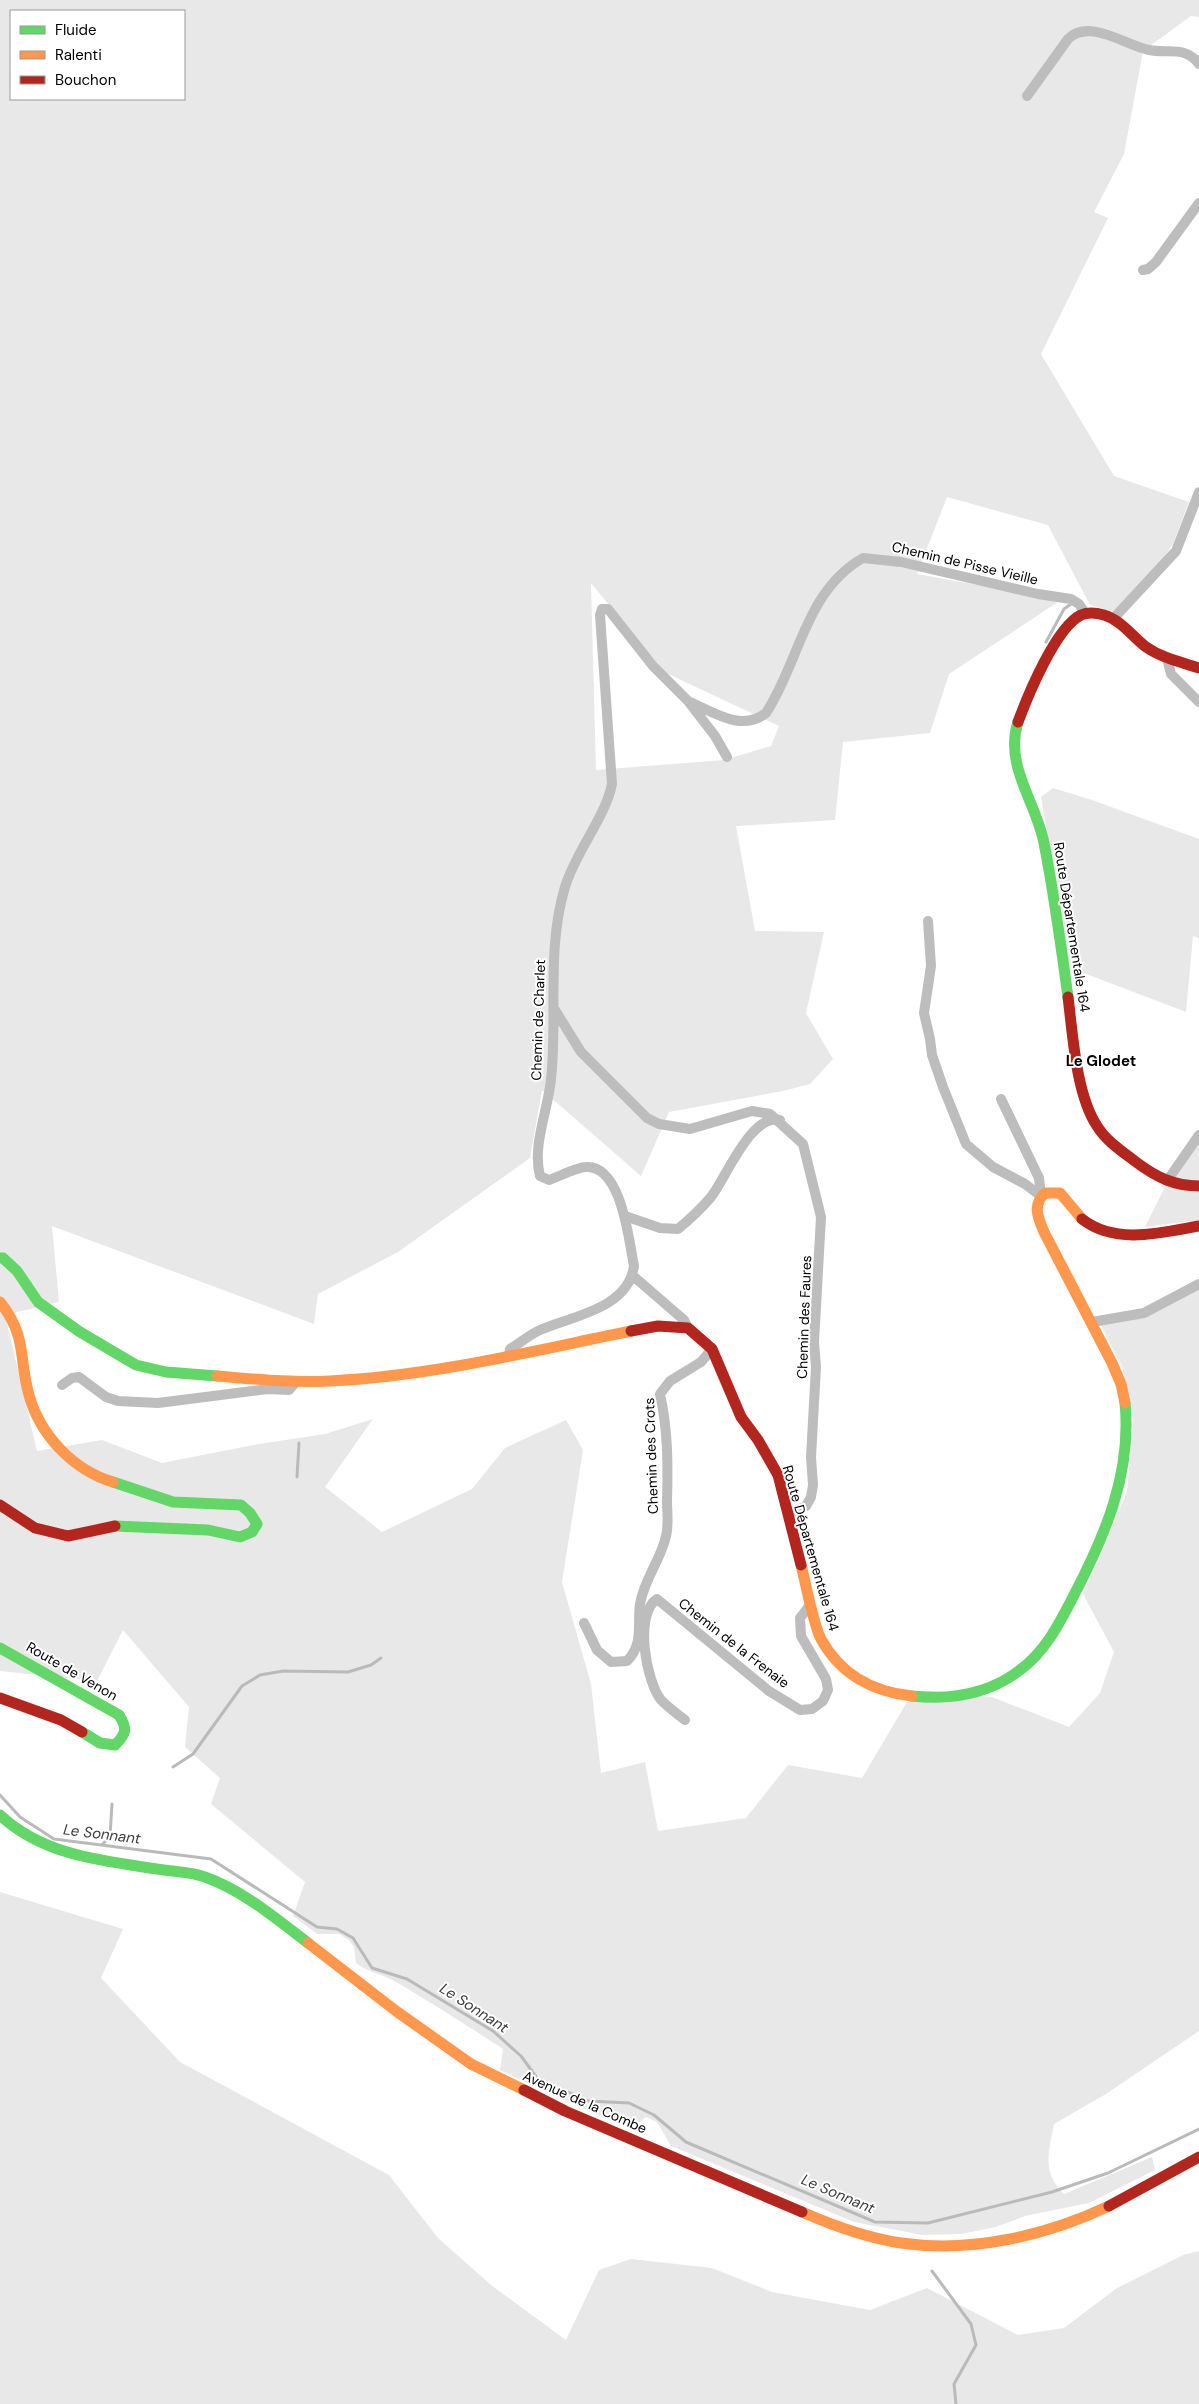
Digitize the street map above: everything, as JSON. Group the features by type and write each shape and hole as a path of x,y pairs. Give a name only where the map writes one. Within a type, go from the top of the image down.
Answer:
{"street":[{"path":"1027,96 1074,33 1088,31 1149,50 1184,52 1194,57 1199,64"},
{"path":"1143,270 1148,269 1156,262 1199,203"},
{"path":"1113,619 1176,551 1199,492"},
{"name":"Chemin de Pisse Vieille","path":"688,700 742,722 758,719 766,713 818,603 843,573 863,558 902,562 1029,592 1071,599 1079,604 1085,613"},
{"name":"Chemin de Charlet","path":"632,1275 634,1266 625,1216 613,1186 602,1174 593,1168 584,1167 549,1180 540,1176 536,1162 551,1081 554,948 558,914 565,887 612,784 600,615 603,608 608,609 653,666 688,700"},
{"path":"1085,613 1113,619 1129,630 1151,651 1199,668"},
{"name":"Route Départementale 164","path":"1085,613 1073,618 1044,663 1018,721 1015,736 1015,758 1043,836 1055,898 1062,964 1077,1060 1092,1115 1098,1128 1146,1169 1167,1181 1184,1186 1199,1186"},
{"path":"1167,658 1171,674 1199,702"},
{"path":"688,700 715,736 727,757"},
{"path":"928,921 931,966 924,1013 932,1055 966,1144 993,1167 1025,1184 1041,1196"},
{"path":"554,1009 581,1052 647,1118 659,1124 690,1129 752,1111 770,1114 780,1120"},
{"path":"1002,1099 1039,1178 1041,1196"},
{"path":"625,1216 660,1228 678,1229 712,1195 743,1144 756,1130 767,1121 773,1119 780,1120"},
{"name":"Chemin des Faures","path":"780,1120 803,1144 821,1217 814,1342 816,1367 811,1457 811,1497 806,1506 788,1514"},
{"path":"1167,1181 1199,1135"},
{"path":"1041,1196 1052,1192 1060,1193 1082,1219 1098,1231 1116,1235 1199,1226"},
{"name":"Route Départementale 164","path":"688,1328 712,1349 737,1409 758,1440 778,1476 810,1605 820,1638 833,1659 856,1680 898,1695 919,1698 949,1698 974,1694 1000,1682 1032,1660 1054,1632 1080,1584 1104,1532 1119,1488 1127,1444 1125,1398 1114,1366 1044,1232 1036,1212 1036,1205 1041,1196"},
{"path":"0,1258 4,1258 17,1271 38,1302 80,1332 136,1364 166,1372 296,1382 332,1381 400,1374 658,1326 688,1328"},
{"path":"509,1355 510,1349 538,1331 594,1310 616,1297 632,1275 684,1320 688,1328"},
{"path":"1092,1322 1144,1313 1199,1284"},
{"path":"0,1302 13,1319 20,1337 29,1395 42,1424 58,1448 88,1472 108,1481 173,1502 241,1505 250,1512 256,1524 252,1532 240,1537 208,1530 120,1525 68,1536 35,1528 0,1505"},
{"name":"Chemin des Crots","path":"584,1623 603,1658 611,1662 627,1661 636,1652 640,1604 649,1576 658,1561 667,1534 668,1452 666,1423 660,1394 670,1381 701,1362 712,1349"},
{"path":"62,1386 72,1378 79,1378 106,1397 118,1401 158,1403 268,1389 289,1390 296,1382"},
{"name":"Chemin de la Frenaie","path":"685,1720 661,1699 648,1672 644,1648 647,1618 651,1602 657,1599 769,1691 800,1710 812,1710 823,1701 828,1690 826,1679 801,1636 800,1618 810,1605"},
{"name":"Route de Venon","path":"0,1648 119,1715 126,1726 125,1735 115,1745 100,1743 61,1720 0,1698"},
{"name":"Avenue de la Combe","path":"0,1815 29,1837 63,1852 87,1858 203,1876 228,1886 253,1901 396,2011 476,2066 566,2112 839,2228 900,2243 931,2245 966,2244 1012,2238 1078,2221 1199,2157"}],"shaded area":[{"path":"0,0 1199,0 1199,17 1191,16 1143,51 1124,154 1094,212 1108,218 1041,354 1114,476 1189,502 1173,544 1162,560 1114,612 1090,605 1048,525 947,497 917,574 1061,600 949,674 930,733 843,742 835,820 736,826 755,931 824,932 806,1013 833,1059 810,1084 783,1091 669,1112 641,1176 542,1090 530,1158 398,1252 318,1294 314,1324 52,1226 59,1302 5,1315 37,1451 102,1440 162,1463 259,1444 325,1434 373,1419 325,1487 382,1532 472,1489 505,1448 566,1420 583,1450 562,1582 591,1684 601,1773 645,1762 658,1831 746,1818 788,1765 862,1778 907,1702 929,1691 992,1697 1069,1727 1100,1693 1114,1652 1083,1594 1127,1492 1133,1419 1123,1369 1100,1323 1199,1289 1199,2031 1106,2094 1054,2124 1048,2161 1052,2178 1064,2194 1152,2157 1155,2170 1089,2203 1025,2216 996,2227 961,2234 923,2235 854,2222 671,2146 657,2122 646,2117 637,2124 620,2125 500,2070 503,2049 398,1983 367,1970 356,1963 354,1947 349,1940 339,1934 317,1934 293,1916 305,1882 211,1804 220,1778 185,1747 189,1707 123,1630 97,1681 0,1671","holes":["591,583 664,672 779,726 771,746 724,760 596,770"]},
{"path":"1053,788 1092,800 1199,839 1199,938 1193,936 1186,1012 1068,967 1063,920 1041,797"},
{"path":"1199,1143 1199,1220 1145,1227 1165,1187"},
{"path":"0,1892 123,1929 101,1978 180,2062 389,2175 438,2238 491,2285 566,2340 599,2270 631,2259 712,2268 772,2292 870,2310 927,2288 1018,2335 1064,2328 1117,2288 1183,2255 1199,2251 1199,2404 0,2404"}],"waterway":[{"path":"1046,642 1064,609 1071,604"},
{"path":"297,1477 299,1443"},
{"path":"173,1767 193,1754 242,1686 260,1675 283,1671 348,1672 371,1665 381,1658"},
{"name":"Le Sonnant","path":"0,1795 20,1817 54,1839 211,1859 317,1927 337,1929 353,1938 372,1968 407,1979 493,2031 521,2056 537,2078 588,2101 629,2103 654,2115 686,2142 875,2222 928,2223 1052,2192 1108,2173 1199,2129"},
{"path":"102,1845 110,1836 112,1804"},
{"path":"932,2271 971,2324 976,2345 954,2384 956,2404"}],"traffic: fast":[{"path":"1018,722 1015,753 1018,768 1044,843 1068,997"},
{"path":"0,1258 3,1258 17,1271 38,1302 80,1332 136,1365 166,1372 217,1376"},
{"path":"912,1696 955,1696 969,1694 995,1685 1029,1663 1051,1637 1096,1551 1114,1503 1124,1454 1126,1429 1125,1403"},
{"path":"113,1482 173,1502 241,1505 250,1513 257,1524 252,1532 240,1537 208,1530 115,1526"},
{"path":"0,1648 119,1715 125,1728 122,1738 115,1745 100,1743 82,1732"},
{"path":"0,1815 36,1840 77,1855 205,1877 246,1897 308,1943"}],"traffic: slow":[{"path":"1082,1219 1060,1193 1045,1193 1037,1207 1038,1217 1044,1232 1112,1363 1121,1384 1125,1403"},
{"path":"0,1302 15,1326 19,1337 29,1395 41,1424 60,1449 72,1460 98,1476 113,1482"},
{"path":"217,1376 330,1381 406,1374 482,1362 631,1331"},
{"path":"801,1565 818,1632 838,1662 859,1679 871,1685 898,1694 912,1696"},
{"path":"308,1943 396,2011 471,2064 524,2090"},
{"path":"802,2212 851,2231 888,2241 927,2246 954,2246 1008,2240 1034,2234 1085,2217 1109,2206"}],"traffic: jam":[{"path":"1018,722 1036,679 1053,647 1072,622 1084,614 1095,613 1110,617 1152,651 1199,668"},
{"path":"1068,997 1076,1064 1084,1098 1097,1126 1120,1150 1158,1176 1181,1184 1199,1186"},
{"path":"1082,1219 1095,1227 1109,1232 1139,1235 1199,1226"},
{"path":"631,1331 658,1326 688,1328 712,1349 741,1417 758,1440 778,1475 801,1565"},
{"path":"0,1505 35,1528 68,1536 115,1526"},
{"path":"0,1698 61,1720 82,1732"},
{"path":"524,2090 565,2111 802,2212"},
{"path":"1109,2206 1199,2157"}],"district":[{"name":"Le Glodet","path":"1101,1061"}]}
